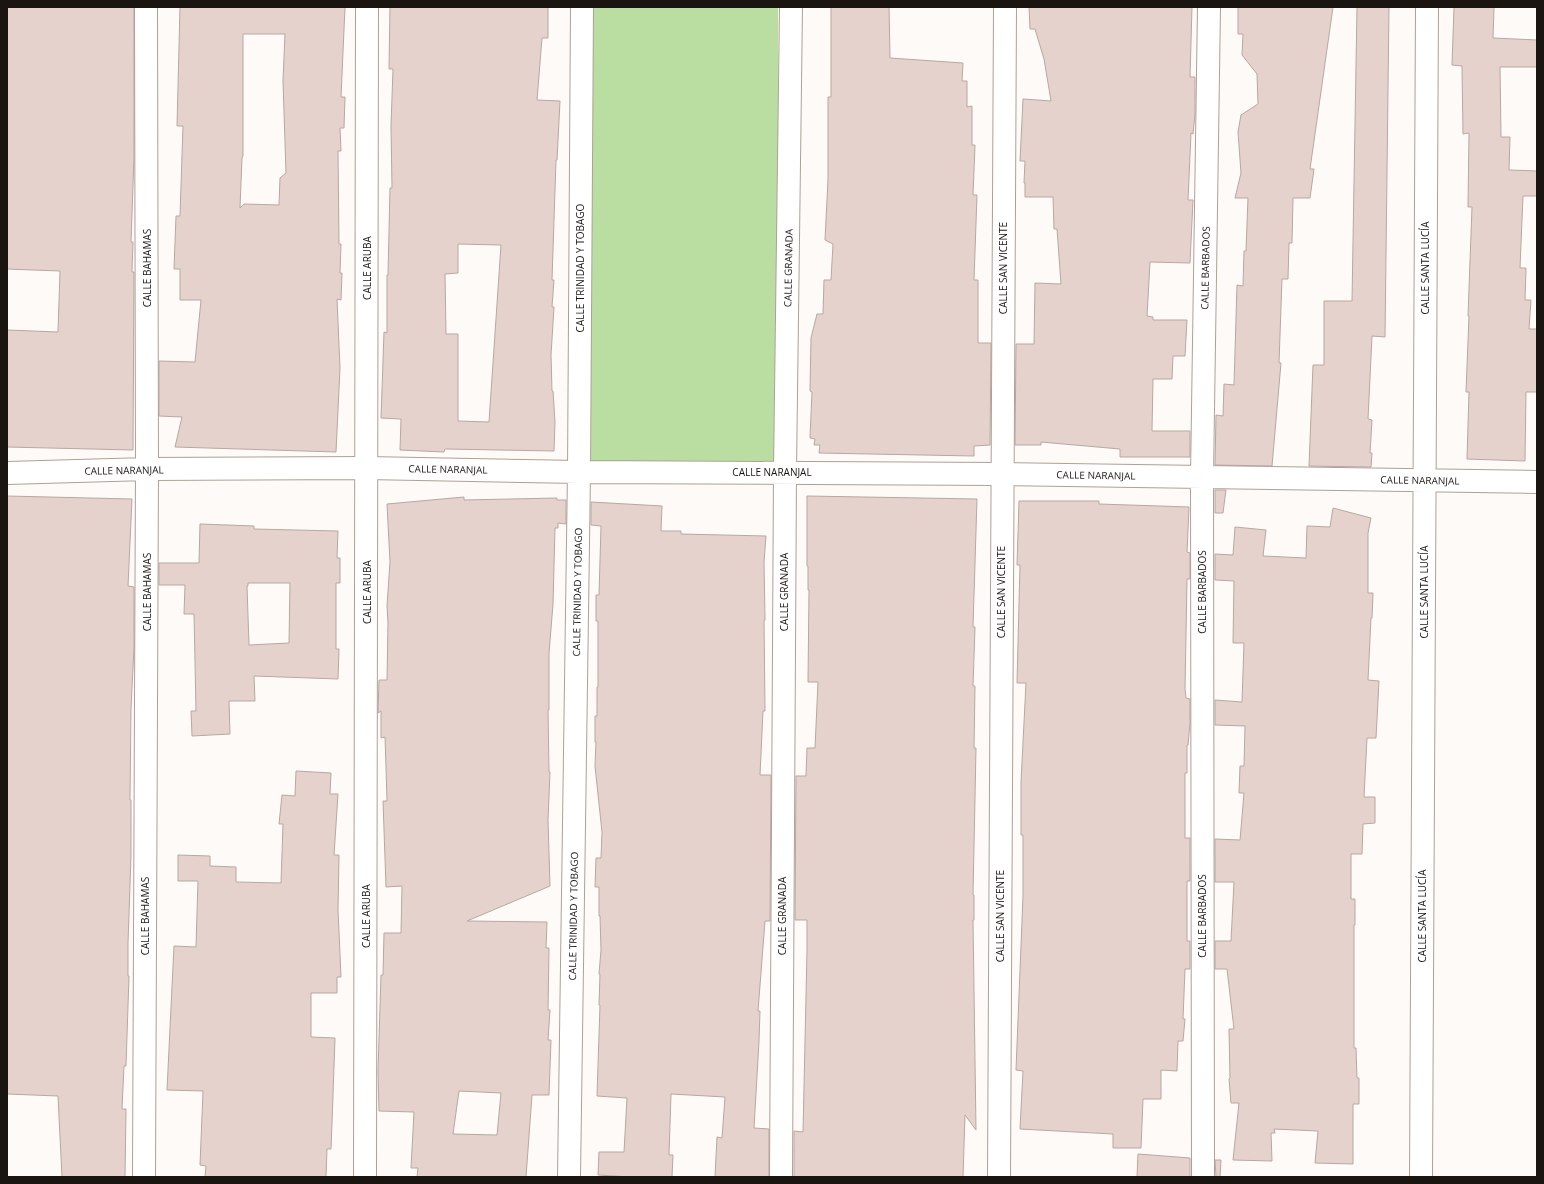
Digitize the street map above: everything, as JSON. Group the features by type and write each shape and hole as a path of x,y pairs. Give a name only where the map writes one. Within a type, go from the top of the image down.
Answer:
{"street":[{"name":"CALLE BAHAMAS","path":"144,1177 147,469 146,7"},
{"name":"CALLE ARUBA","path":"365,1177 367,7"},
{"name":"CALLE TRINIDAD Y TOBAGO","path":"569,1177 579,472 582,7"},
{"name":"CALLE GRANADA","path":"781,1177 785,472 791,7"},
{"name":"CALLE SAN VICENTE","path":"999,1177 1005,7"},
{"name":"CALLE BARBADOS","path":"1202,1177 1202,477 1209,7"},
{"name":"CALLE SANTA LUCÍA","path":"1421,1177 1427,7"},
{"name":"CALLE NARANJAL","path":"7,473 147,469 367,468 579,472 1002,474 1537,482"}],"green space":[{"path":"589,7 778,7 779,465 588,462"}],"building":[{"path":"7,7 134,7 134,157 131,242 133,242 132,272 134,272 133,450 7,447 7,330 58,332 60,271 7,269"},
{"path":"180,7 345,7 341,97 345,97 344,128 340,128 341,151 338,151 339,244 341,244 340,273 342,273 341,300 337,299 340,368 336,452 175,447 182,417 159,416 159,361 195,362 201,300 180,300 180,269 174,269 176,216 180,216 183,126 177,126","holes":["243,34 285,34 283,81 286,173 280,178 279,205 244,204 240,208 243,156"]},
{"path":"390,7 548,7 548,38 542,38 537,100 560,101 556,160 552,280 554,280 551,355 555,422 554,451 445,449 444,452 400,450 401,419 381,418 384,332 387,333 390,188 392,188 391,126 393,69 389,69","holes":["458,244 501,245 489,422 458,421 458,334 446,334 445,274 458,273"]},
{"path":"831,7 889,7 890,58 963,63 962,81 967,81 967,107 972,106 972,145 975,145 973,195 977,195 974,280 978,280 978,343 991,343 990,445 974,446 974,456 819,453 820,445 814,445 815,439 810,438 812,392 810,391 811,338 817,314 823,314 824,280 831,280 833,244 825,240 828,180 828,97 831,97"},
{"path":"1029,7 1192,7 1190,77 1195,77 1195,114 1193,134 1191,133 1188,200 1193,200 1190,263 1150,262 1147,316 1153,317 1153,320 1187,320 1185,356 1173,356 1172,379 1153,379 1152,431 1190,431 1190,457 1120,457 1120,449 1041,442 1041,445 1015,445 1016,344 1034,344 1035,283 1061,284 1057,229 1054,229 1053,197 1025,197 1025,161 1020,161 1023,99 1051,101 1044,59 1035,29 1030,29"},
{"path":"1238,7 1333,7 1310,169 1314,169 1310,198 1293,198 1292,243 1289,243 1288,279 1282,279 1279,363 1281,363 1272,466 1215,465 1216,415 1223,416 1224,384 1234,385 1237,285 1243,286 1244,251 1246,251 1248,198 1235,198 1241,173 1238,132 1241,115 1258,104 1257,74 1242,55 1243,34 1238,34"},
{"path":"1357,7 1389,7 1385,337 1372,336 1368,419 1372,420 1370,453 1372,453 1371,467 1309,466 1313,365 1324,365 1324,301 1352,301"},
{"path":"1454,7 1494,7 1493,38 1537,40 1537,67 1500,67 1501,137 1510,137 1509,170 1537,171 1537,196 1523,196 1520,268 1526,268 1525,300 1531,300 1529,329 1537,329 1537,392 1526,392 1525,461 1467,459 1469,392 1466,392 1472,207 1468,207 1469,133 1463,134 1462,66 1452,65"},
{"path":"1215,490 1226,490 1223,513 1215,513"},
{"path":"7,496 132,499 128,586 134,587 134,648 131,708 131,856 126,1066 124,1066 122,1109 126,1109 125,1177 62,1177 58,1096 7,1094"},
{"path":"807,496 977,499 973,627 975,627 973,686 975,686 974,748 976,748 973,920 976,1130 965,1115 963,1177 794,1177 794,1131 803,1132 807,951 807,920 795,920 796,776 806,776 807,748 815,748 818,682 808,682 809,590 807,566"},
{"path":"464,497 464,500 557,498 557,500 566,500 566,524 558,523 558,528 555,528 553,604 549,653 548,710 550,772 548,820 550,886 467,921 547,922 546,948 549,948 548,1010 550,1010 548,1040 551,1040 549,1095 532,1095 526,1177 417,1177 418,1168 411,1168 414,1112 379,1111 378,1071 384,933 401,933 402,886 386,887 383,801 387,801 385,737 381,738 381,711 378,713 379,680 387,680 387,606 390,562 387,504","holes":["459,1091 501,1093 497,1135 453,1134"]},
{"path":"1019,501 1099,501 1099,504 1189,507 1187,552 1190,553 1190,579 1187,579 1185,689 1186,698 1190,699 1190,723 1187,745 1187,773 1185,773 1185,838 1190,838 1190,881 1187,881 1187,941 1190,941 1190,969 1185,969 1183,1019 1185,1019 1183,1041 1178,1041 1177,1071 1161,1070 1161,1099 1143,1099 1141,1148 1113,1148 1113,1134 1020,1129 1023,1071 1016,1070 1023,896 1021,782 1026,683 1017,683 1020,565 1017,565"},
{"path":"591,502 662,506 661,531 681,531 681,534 766,536 764,562 765,711 763,711 760,775 771,775 770,921 765,921 758,1011 760,1011 759,1041 754,1128 769,1129 769,1177 715,1177 717,1137 722,1138 725,1097 671,1094 669,1155 673,1155 672,1177 598,1175 599,1152 624,1152 627,1098 597,1096 600,1005 599,974 601,950 599,887 595,887 596,858 601,858 602,832 595,766 595,716 597,716 598,687 598,621 596,621 596,595 599,595 601,526 591,525"},
{"path":"1333,508 1371,518 1368,533 1368,593 1373,593 1368,680 1379,681 1376,738 1367,738 1364,797 1375,797 1375,823 1363,824 1362,854 1351,854 1351,899 1355,899 1354,1048 1356,1048 1357,1078 1359,1078 1359,1104 1353,1104 1353,1164 1315,1163 1318,1131 1274,1129 1275,1133 1271,1133 1272,1161 1233,1160 1239,1103 1231,1103 1229,1079 1229,1029 1234,1029 1227,969 1215,969 1215,941 1231,941 1234,882 1215,882 1215,839 1240,840 1244,793 1239,793 1240,766 1244,766 1245,726 1215,725 1215,700 1242,702 1244,643 1233,643 1234,581 1215,580 1215,554 1233,555 1235,527 1266,530 1263,556 1306,558 1307,526 1330,527"},
{"path":"200,524 254,526 254,529 338,531 337,558 340,558 340,583 336,583 336,649 339,649 338,679 254,676 255,701 229,701 230,734 192,736 191,711 196,711 194,614 184,614 185,585 159,585 159,563 199,563","holes":["248,583 290,583 289,643 249,645"]},
{"path":"296,771 331,773 330,794 338,794 334,855 339,855 338,910 341,977 337,977 337,993 311,993 311,1037 335,1038 331,1149 327,1149 326,1177 205,1177 206,1166 200,1165 203,1091 167,1090 174,946 196,947 198,881 178,881 178,855 210,856 210,866 236,867 236,882 281,883 283,824 279,824 282,795 295,796"},
{"path":"1138,1154 1190,1158 1190,1177 1137,1177"},
{"path":"1215,1160 1221,1160 1220,1177 1216,1177"}]}
